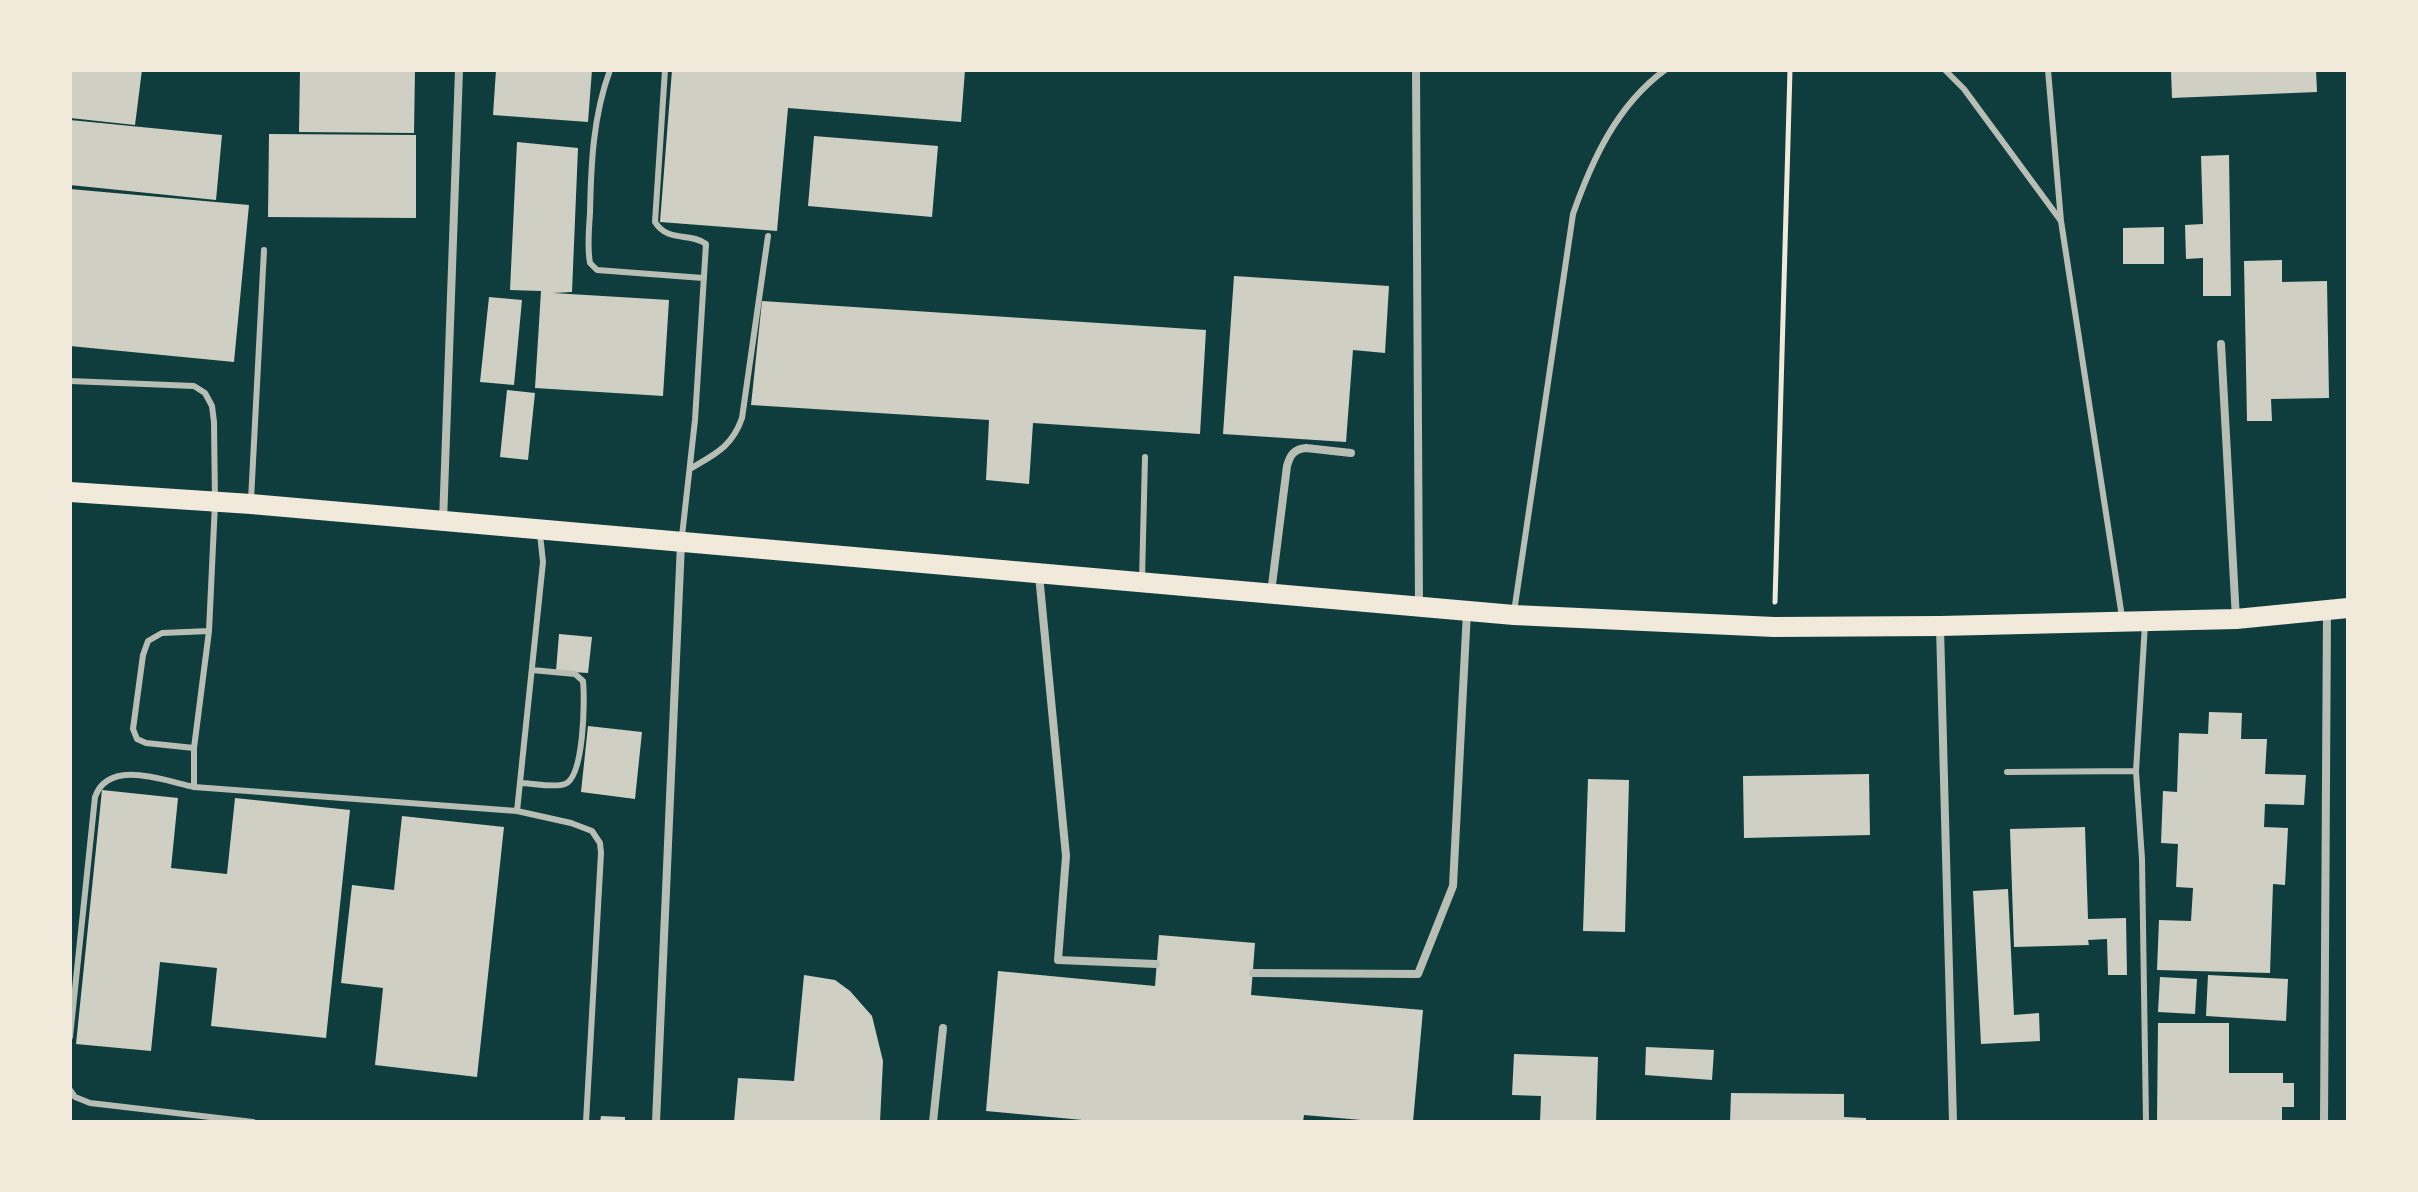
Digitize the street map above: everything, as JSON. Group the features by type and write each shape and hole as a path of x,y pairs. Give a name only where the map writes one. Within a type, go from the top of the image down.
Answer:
{"main road":[{"path":"70,492 251,504 1514,615 1774,627 1940,626 2236,619 2348,608"}],"street":[{"path":"443,523 459,70"},
{"path":"1416,70 1419,606"},
{"path":"2221,344 2236,619"},
{"path":"1271,594 1291,455 1306,448 1351,453"},
{"path":"656,1122 681,542"},
{"path":"1039,575 1066,856 1058,960 1156,964"},
{"path":"1253,973 1418,974 1453,886 1467,610"},
{"path":"2324,1122 2327,610"},
{"path":"1940,626 1953,1122"},
{"path":"933,1122 943,1028"}],"lane":[{"path":"610,70 594,132 590,263 597,270 703,278"},
{"path":"665,70 655,222 662,232 669,235 705,242 695,420 681,542"},
{"path":"1514,615 1573,214 1588,174 1620,115 1665,70"},
{"path":"1945,70 1964,89 2061,221"},
{"path":"2048,70 2061,221 2123,621"},
{"path":"690,469 726,446 733,439 742,418 768,236"},
{"path":"251,504 264,250"},
{"path":"70,381 187,385 205,393 212,406 215,503 209,631 194,748 194,787"},
{"path":"1142,583 1145,457"},
{"path":"517,811 543,562 540,530"},
{"path":"2145,621 2136,771 2142,859 2146,1121"},
{"path":"194,748 146,743 137,739 133,729 144,649 148,641 162,633 209,631"},
{"path":"520,783 568,783 578,765 583,681 575,674 532,670"},
{"path":"2007,772 2136,771"},
{"path":"70,1037 95,797 98,789 110,778 119,775 141,776 194,787 517,811 583,826 592,831 600,843 586,1122"},
{"path":"70,1090 79,1100 90,1103 253,1122"}],"path":[{"path":"1774,627 1790,70"}],"building":[{"path":"70,70 142,70 135,125 70,118"},
{"path":"300,70 415,70 414,133 299,132"},
{"path":"496,70 592,70 588,122 493,115"},
{"path":"672,70 965,70 961,122 788,108 777,231 660,222"},
{"path":"2171,70 2316,70 2317,92 2172,98"},
{"path":"70,120 222,135 216,200 70,185"},
{"path":"269,134 416,135 416,218 268,217"},
{"path":"814,136 938,146 932,217 808,206"},
{"path":"517,142 578,148 572,292 553,293 669,300 663,396 535,388 541,291 510,290"},
{"path":"2229,155 2231,296 2203,296 2203,258 2186,259 2185,225 2203,224 2201,156"},
{"path":"70,189 249,205 234,362 70,346"},
{"path":"2164,227 2164,264 2123,264 2123,228"},
{"path":"2282,260 2282,282 2327,281 2329,398 2271,399 2272,421 2247,421 2244,261"},
{"path":"1234,276 1389,286 1385,353 1353,350 1346,442 1223,434"},
{"path":"489,297 522,300 514,385 480,382"},
{"path":"762,301 1206,330 1200,434 1033,423 1029,484 986,480 989,420 751,405"},
{"path":"507,390 535,393 528,460 500,457"},
{"path":"559,634 592,637 588,673 556,671"},
{"path":"2209,712 2242,713 2241,739 2267,739 2265,774 2306,775 2304,805 2265,804 2264,827 2288,828 2285,885 2273,884 2270,973 2157,970 2159,920 2191,921 2193,888 2176,887 2178,844 2161,843 2163,791 2177,792 2179,733 2208,734"},
{"path":"588,726 642,732 635,799 581,792"},
{"path":"1869,774 1870,835 1744,838 1743,776"},
{"path":"1588,779 1629,780 1625,932 1583,931"},
{"path":"102,790 178,798 171,868 227,874 235,798 350,810 326,1038 211,1026 217,968 160,962 151,1051 76,1044"},
{"path":"402,816 504,827 477,1077 375,1065 383,988 341,983 352,885 394,890"},
{"path":"2085,827 2088,919 2126,918 2127,975 2108,975 2107,939 2088,940 2089,945 2014,947 2010,829"},
{"path":"2008,889 2014,1015 2039,1013 2040,1041 1981,1044 1973,891"},
{"path":"1159,935 1255,943 1251,995 1423,1010 1413,1122 1304,1115 1303,1122 1104,1122 986,1111 998,971 1155,986"},
{"path":"804,975 835,980 850,991 872,1016 883,1061 880,1122 734,1122 738,1078 794,1081"},
{"path":"2208,975 2288,979 2286,1021 2206,1016"},
{"path":"2160,977 2197,979 2195,1014 2158,1012"},
{"path":"2158,1023 2229,1023 2229,1073 2283,1073 2283,1083 2294,1083 2294,1107 2282,1107 2282,1122 2157,1122"},
{"path":"1646,1047 1714,1050 1712,1080 1645,1075"},
{"path":"1514,1054 1598,1057 1596,1122 1540,1122 1541,1096 1512,1095"},
{"path":"1731,1093 1844,1094 1844,1117 1866,1118 1866,1122 1730,1122"},
{"path":"601,1116 625,1117 625,1122 600,1122"}]}
